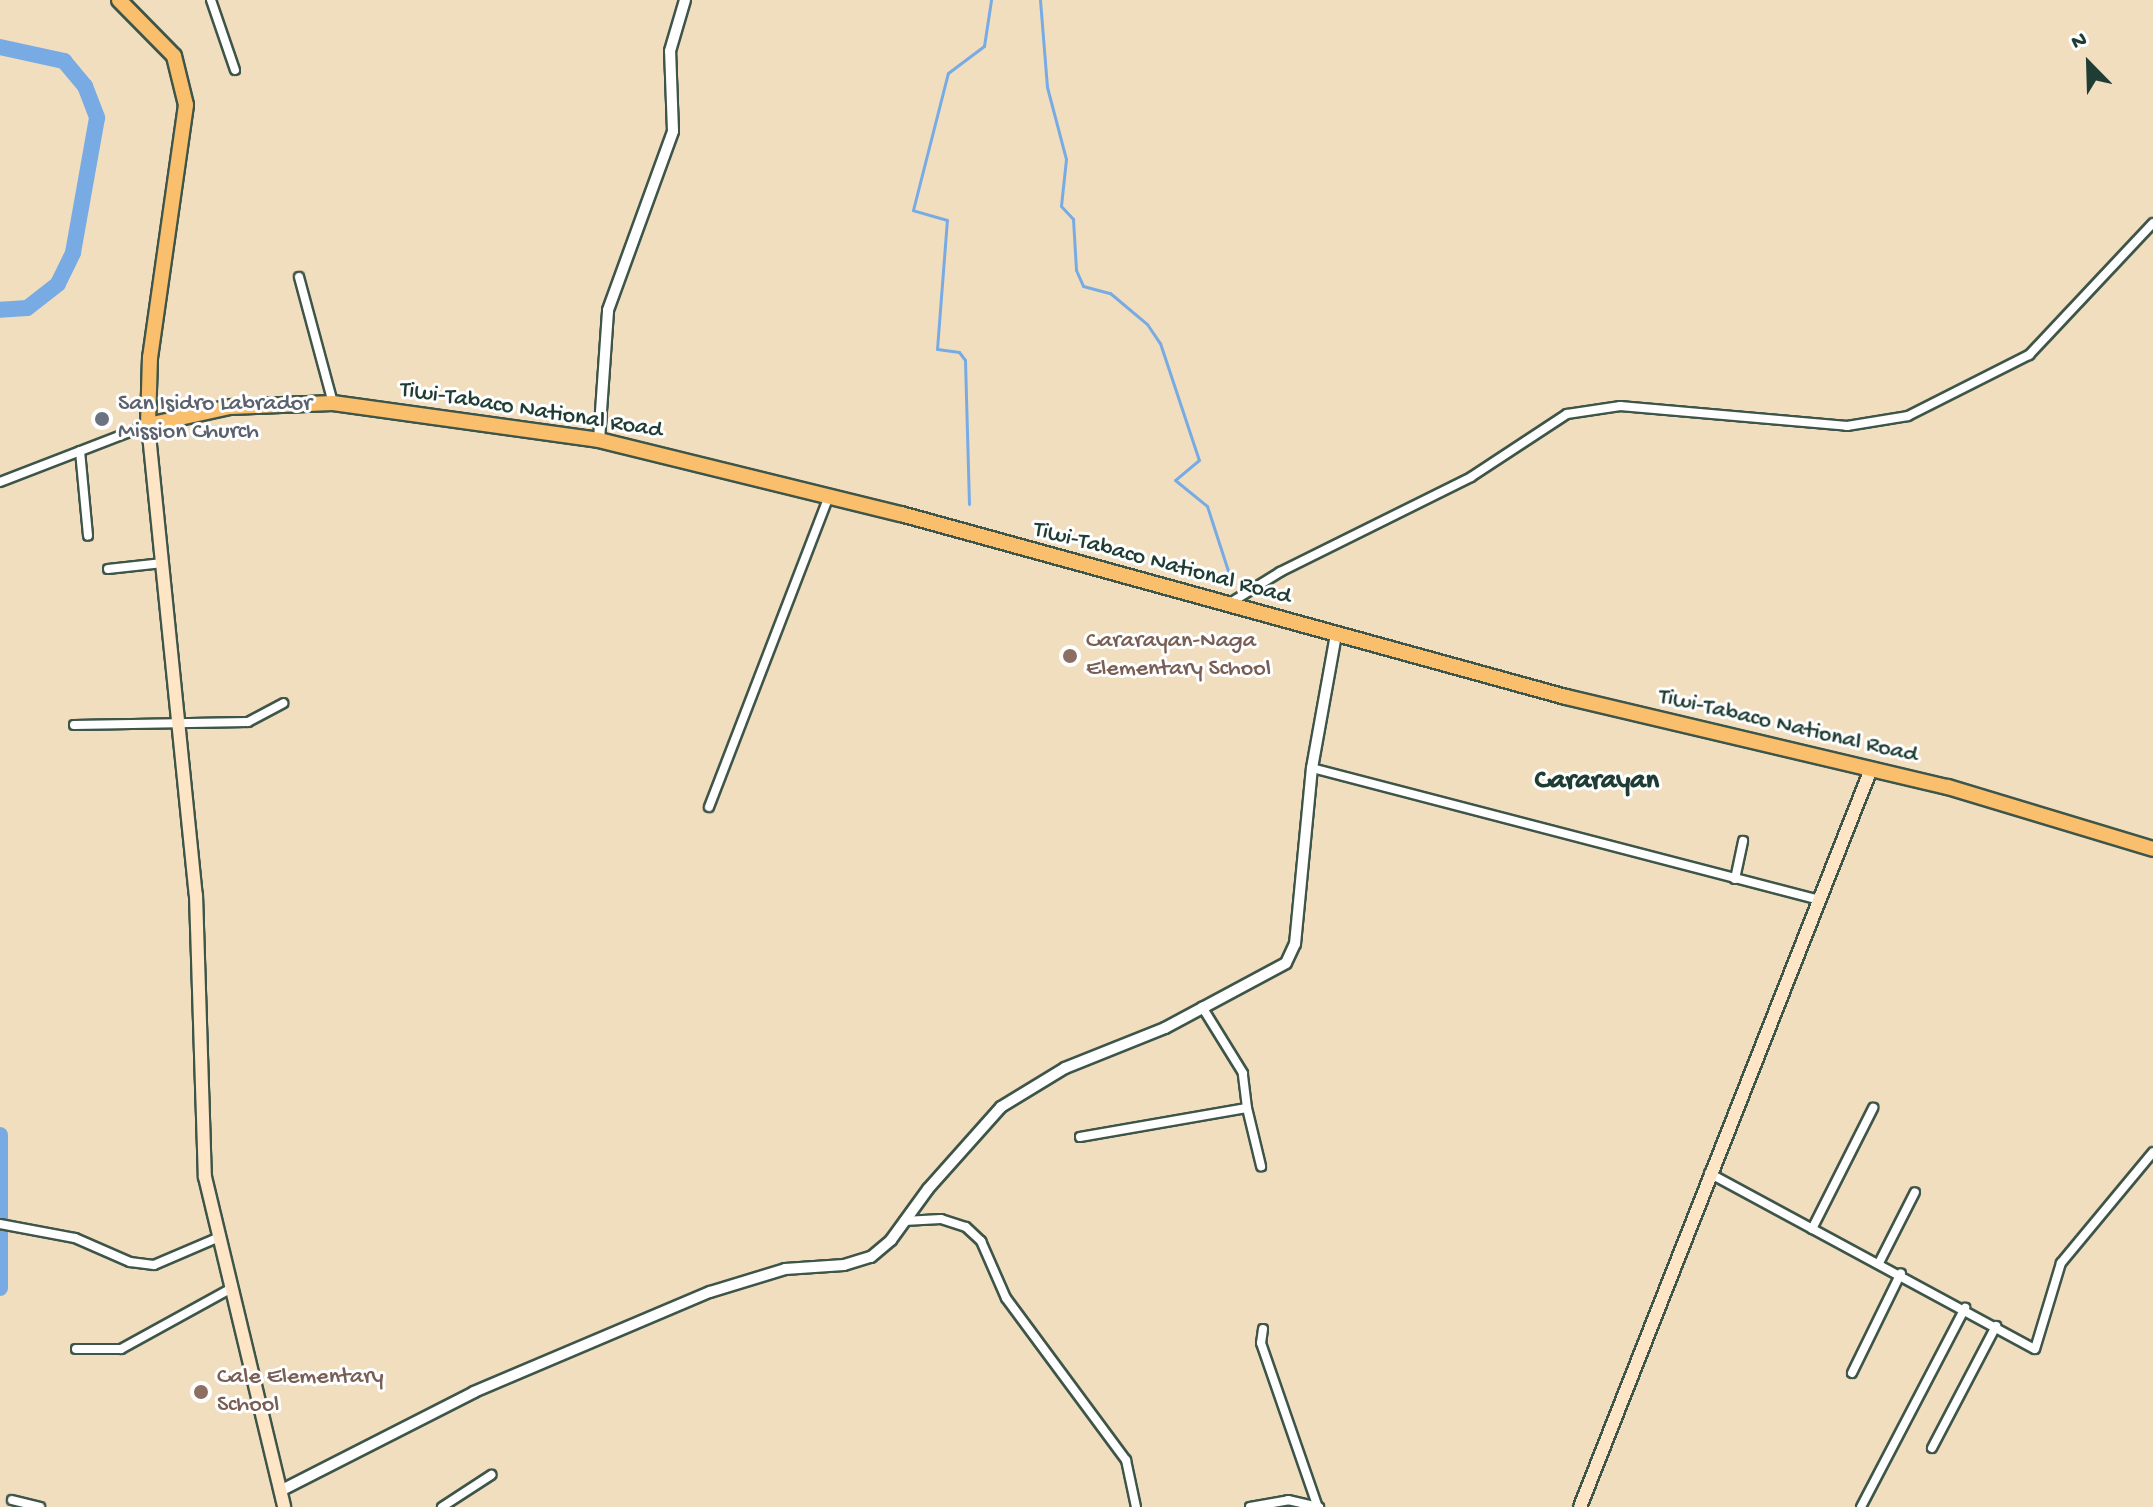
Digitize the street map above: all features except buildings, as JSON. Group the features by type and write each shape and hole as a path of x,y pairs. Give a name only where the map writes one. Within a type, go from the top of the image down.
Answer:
{"main road":[{"path":"119,0 174,56 186,105 150,357 148,425 196,895 200,1130 217,1238 232,1288 284,1507"},
{"name":"Tiwi-Tabaco National Road","path":"148,425 230,407 333,403 599,440 1228,604 1566,697 1871,769 2153,849"},
{"path":"1580,1507 1816,899 1871,769"}],"street":[{"path":"211,0 235,70"},
{"path":"599,440 608,310 673,131 670,51 685,0"},
{"path":"1228,604 1280,572 1471,477 1567,414 1620,406 1847,426 1908,416 2029,355 2153,223"},
{"path":"299,277 333,403"},
{"path":"0,482 148,425"},
{"path":"80,451 88,536"},
{"path":"709,807 828,499"},
{"path":"108,569 163,563"},
{"path":"282,1490 512,1375 710,1292 761,1275 844,1265 871,1257 1001,1107 1065,1068 1202,1007 1286,963 1291,954 1312,768 1336,635"},
{"path":"74,725 178,720 248,722 283,703"},
{"path":"1312,768 1816,899"},
{"path":"1735,879 1743,841"},
{"path":"1202,1007 1243,1073 1247,1108 1261,1166"},
{"path":"1080,1137 1247,1108"},
{"path":"1812,1229 1873,1108"},
{"path":"1709,1173 1812,1229 1880,1261 2035,1349 2061,1263 2153,1152"},
{"path":"1880,1261 1915,1192"},
{"path":"904,1221 941,1219 966,1227 981,1241 1006,1298 1126,1460 1136,1507"},
{"path":"0,1224 28,1226 75,1238 130,1262 154,1265 217,1238"},
{"path":"1852,1373 1901,1273"},
{"path":"76,1349 121,1349 232,1288"},
{"path":"1861,1507 1965,1308"},
{"path":"1932,1448 1996,1326"},
{"path":"1263,1329 1261,1343 1318,1506"},
{"path":"442,1507 491,1475"},
{"path":"12,1500 40,1507"},
{"path":"1250,1507 1288,1500 1318,1506"}],"waterway":[{"path":"969,504 965,360 959,352 937,349 947,220 913,210 948,73 984,46 991,0"},
{"path":"1040,0 1047,87 1066,159 1061,206 1073,219 1076,270 1083,286 1110,293 1147,324 1160,343 1199,460 1175,480 1207,506 1231,580"},
{"path":"0,47 64,61 85,86 97,118 73,253 58,284 27,308 0,310"},
{"path":"0,1135 0,1288"}],"place":[{"name":"San Isidro Labrador Mission Church","path":"102,419"},
{"name":"Cararayan-Naga Elementary School","path":"1070,656"},
{"name":"Cale Elementary School","path":"201,1392"}],"district":[{"name":"Cararayan","path":"1597,782"}]}
